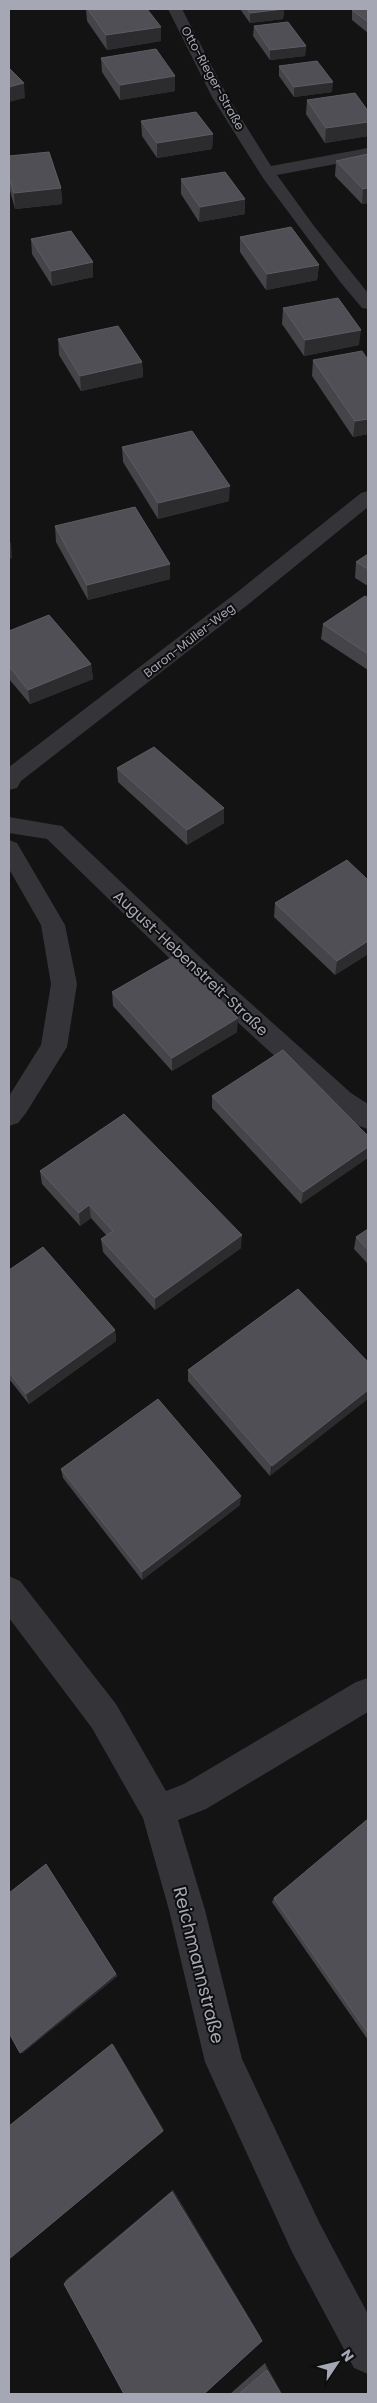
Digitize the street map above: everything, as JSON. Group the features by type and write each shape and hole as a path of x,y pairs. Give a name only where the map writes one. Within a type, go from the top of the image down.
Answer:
{"street":[{"name":"Otto-Rieger-Straße","path":"175,9 220,96 267,172 335,265 368,304"},
{"path":"267,172 368,153"},
{"name":"Baron-Müller-Weg","path":"9,782 11,777 243,598 368,497"},
{"name":"August-Hebenstreit-Straße","path":"9,824 54,832 209,982 342,1102 368,1118"},
{"path":"9,849 53,925 64,984 54,1047 9,1115"},
{"name":"Reichmannstraße","path":"9,1592 104,1716 158,1811 186,1910 224,2062 306,2238 368,2354"},
{"path":"158,1811 194,1797 368,1694"}],"building":[{"path":"88,9 147,9 161,27 106,35"},
{"path":"247,9 284,9 250,13"},
{"path":"368,9 368,22 352,10"},
{"path":"288,22 306,46 270,50 254,26"},
{"path":"156,49 175,76 120,85 101,58"},
{"path":"317,61 333,82 294,87 279,66"},
{"path":"9,68 24,83 9,87"},
{"path":"355,93 368,111 368,122 326,128 307,100"},
{"path":"196,112 213,134 157,143 141,121"},
{"path":"49,152 61,188 14,193 9,177 9,156"},
{"path":"368,154 368,188 363,189 336,161"},
{"path":"225,172 245,199 200,207 181,179"},
{"path":"291,227 319,265 267,274 240,237"},
{"path":"71,231 93,262 51,271 31,239"},
{"path":"338,298 361,330 305,340 283,308"},
{"path":"118,326 142,362 80,376 58,339"},
{"path":"362,351 368,360 368,419 355,421 313,360"},
{"path":"192,431 230,486 158,503 122,447"},
{"path":"135,507 170,564 87,585 55,526"},
{"path":"368,554 368,569 356,562"},
{"path":"365,596 368,598 368,654 323,624"},
{"path":"49,615 91,664 28,690 9,666 9,631"},
{"path":"154,747 224,808 187,830 117,768"},
{"path":"347,860 368,880 368,941 337,961 275,903"},
{"path":"176,955 238,1018 172,1058 112,992"},
{"path":"283,1050 368,1136 368,1147 303,1192 212,1096"},
{"path":"124,1114 242,1235 155,1298 101,1239 113,1231 89,1205 79,1213 40,1171"},
{"path":"368,1229 368,1250 356,1237"},
{"path":"43,1247 115,1330 26,1394 9,1372 9,1270"},
{"path":"298,1289 368,1362 368,1390 272,1466 188,1370"},
{"path":"158,1399 241,1496 142,1572 61,1469"},
{"path":"368,1819 368,2033 274,1898"},
{"path":"46,1864 116,1974 20,2053 9,2033 9,1893"},
{"path":"112,2044 163,2131 9,2259 9,2126"},
{"path":"172,2192 262,2341 204,2394 124,2394 64,2284"},
{"path":"267,2370 281,2394 239,2394"}]}
